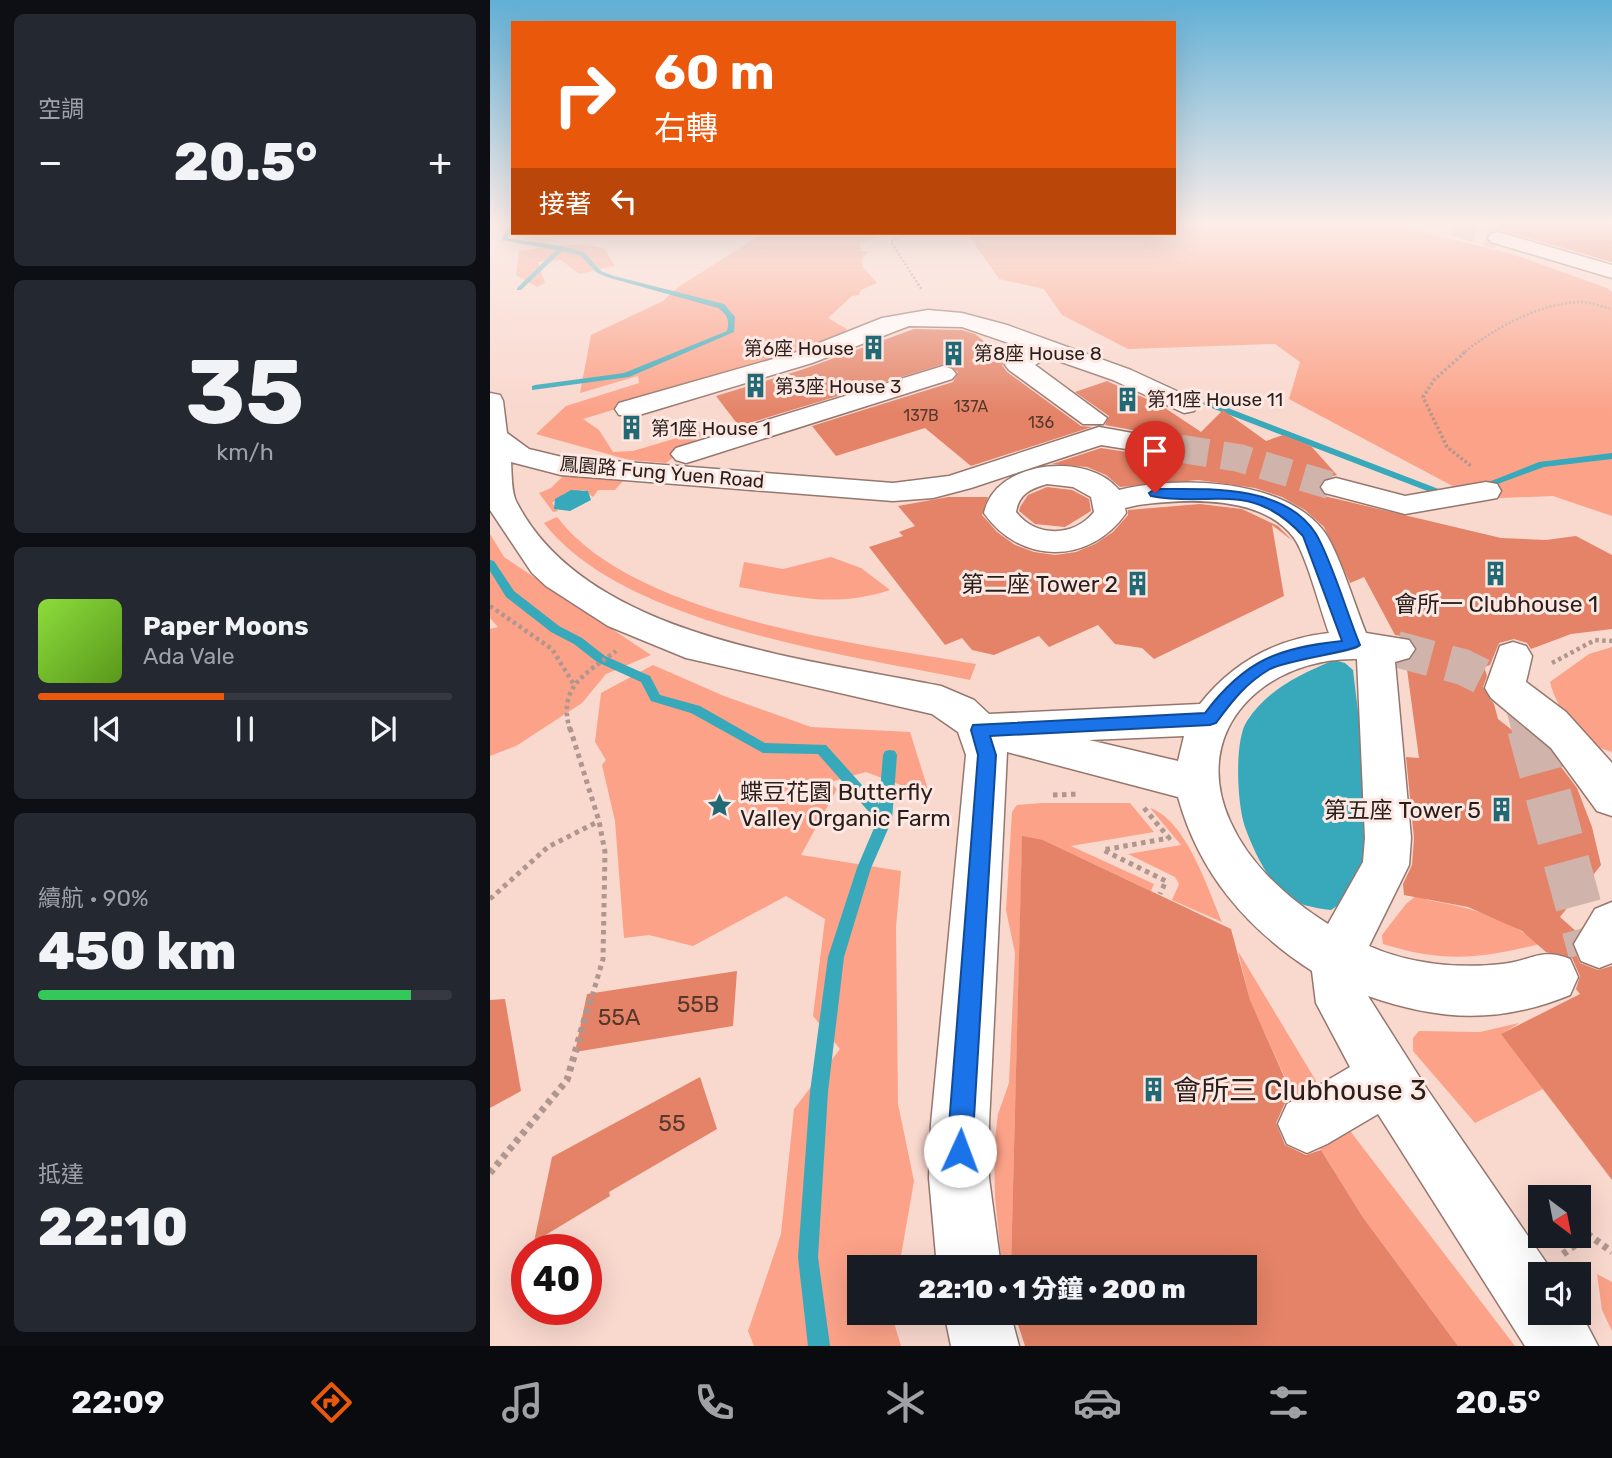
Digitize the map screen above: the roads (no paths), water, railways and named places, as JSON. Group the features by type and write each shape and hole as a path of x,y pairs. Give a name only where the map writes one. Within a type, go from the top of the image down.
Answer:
{"street":[{"path":"629,409 720,386 833,348 864,330 882,324 905,318 948,317 998,329 1122,375 1184,405"},
{"path":"1045,348 1017,365 1093,418"},
{"path":"686,454 943,374"},
{"path":"658,471 708,440 720,422 720,386"},
{"path":"491,418 500,502 544,565 558,578 621,617 699,649 940,701 963,710 975,722 987,755 959,1178 968,1255"},
{"name":"鳳園路 Fung Yuen Road","path":"491,418 519,454 561,466 658,471 893,492 933,489 1099,436 1139,442"},
{"path":"1336,487 1405,505 1486,491"},
{"path":"1110,503 1155,493 1236,494 1276,508 1297,521 1310,535 1374,647 1388,838 1386,865 1336,958 1342,1003 1528,1291"},
{"path":"1374,647 1307,650 1266,664 1233,687 1210,719 1199,749 1198,784 1208,826 1234,873 1269,911 1336,958 1390,979 1443,990 1501,990 1552,977"},
{"path":"1509,672 1590,761 1612,798"},
{"path":"979,730 1210,719"},
{"path":"979,730 1198,784"},
{"path":"1307,1124 1387,1076"},
{"path":"980,1325 985,1346"},
{"path":"1550,1325 1564,1346"}],"water":[{"path":"571,490 588,491 591,500 570,511 554,509 555,499"},
{"path":"1334,660 1345,663 1353,670 1375,852 1347,899 1331,910 1311,907 1293,900 1270,878 1245,827 1238,773 1243,730 1255,710 1285,684"}],"waterway":[{"path":"535,388 626,375 730,332 730,314 721,306 653,288"},
{"path":"1207,403 1446,495"},
{"path":"1481,487 1542,464 1612,456"},
{"path":"490,563 510,594 555,629 578,641 601,659 646,679 655,698 695,709 763,748 821,749 885,820"},
{"path":"885,820 890,755"},
{"path":"819,1346 808,1257 819,1092 836,957 864,868 885,820"}],"tunnel":[{"path":"1139,442 1239,458 1336,487"},
{"path":"1396,649 1463,667 1505,688"},
{"path":"1522,699 1530,730"},
{"path":"1530,728 1591,952"}],"place":[{"name":"第6座 House","path":"874,348"},
{"name":"第8座 House 8","path":"954,353"},
{"name":"第3座 House 3","path":"755,386"},
{"name":"第11座 House 11","path":"1127,399"},
{"name":"第1座 House 1","path":"631,428"},
{"name":"會所一 Clubhouse 1","path":"1496,574"},
{"name":"第二座 Tower 2","path":"1138,584"},
{"name":"蝶豆花園 Butterfly Valley Organic Farm","path":"720,805"},
{"name":"第五座 Tower 5","path":"1501,810"},
{"name":"會所三 Clubhouse 3","path":"1153,1090"}]}
